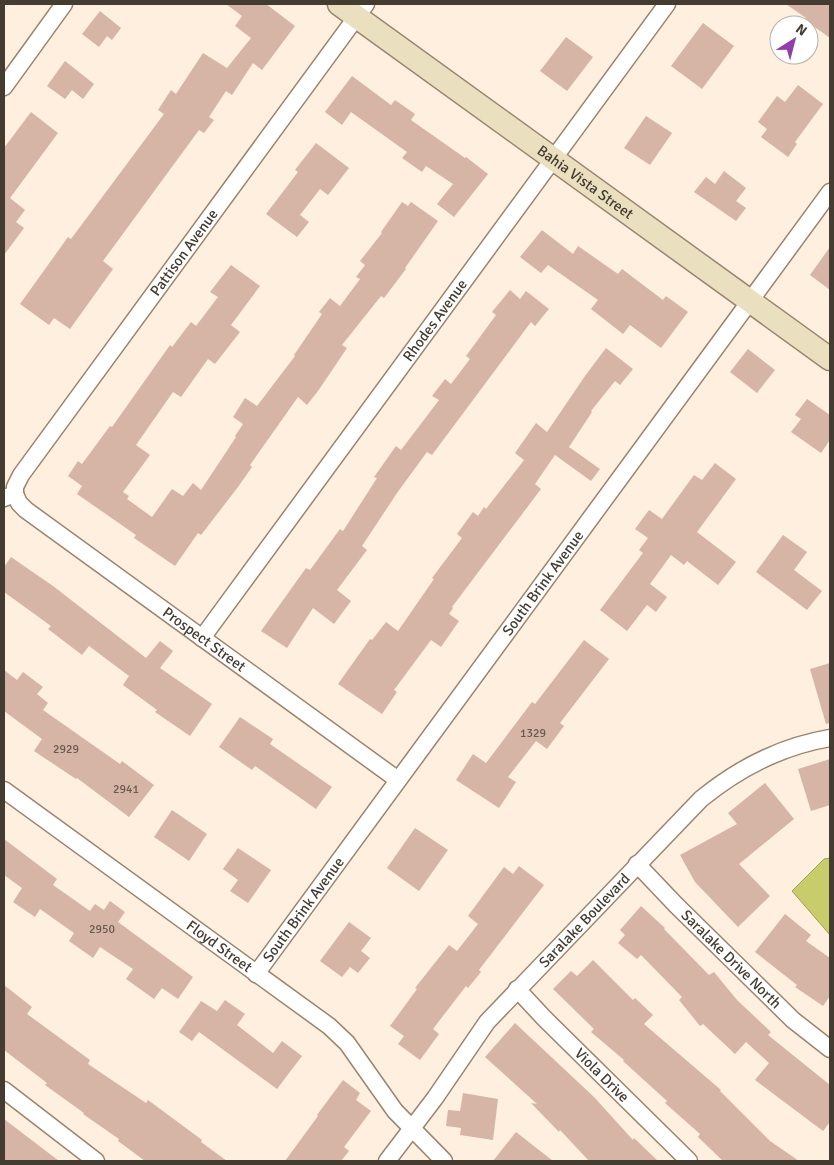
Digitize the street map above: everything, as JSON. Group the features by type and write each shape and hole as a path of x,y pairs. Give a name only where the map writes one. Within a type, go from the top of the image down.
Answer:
{"street":[{"path":"4,87 64,4"},
{"name":"Rhodes Avenue","path":"202,638 667,4"},
{"name":"Bahia Vista Street","path":"354,8 554,159 830,359"},
{"name":"Pattison Avenue","path":"9,496 21,475 354,8"},
{"name":"South Brink Avenue","path":"256,974 830,192"},
{"name":"Prospect Street","path":"9,496 398,780"},
{"name":"Saralake Boulevard","path":"387,1161 435,1098 487,1022 701,799 737,772 778,752 830,738"},
{"name":"Floyd Street","path":"4,790 329,1026 348,1042 395,1111 444,1161"},
{"name":"Saralake Drive North","path":"638,864 676,905 793,1020 830,1049"},
{"name":"Viola Drive","path":"517,989 689,1161"},
{"path":"4,1090 96,1161"}],"shaded area":[{"path":"830,858 830,935 792,891 824,859"}],"building":[{"path":"226,4 266,4 295,26 262,70 253,63 232,95 226,91 209,117 214,120 204,133 199,130 103,261 113,269 70,329 54,318 49,325 20,304 68,237 71,239 164,114 158,110 171,90 176,94 203,53 227,68 251,38 235,26 242,16"},
{"path":"786,4 830,4 830,38 819,30 819,15 802,15"},
{"path":"100,11 121,28 112,40 107,36 99,47 82,34"},
{"path":"703,23 734,46 702,89 671,66"},
{"path":"566,37 593,57 567,91 540,71"},
{"path":"65,61 94,84 83,99 72,90 65,99 47,86"},
{"path":"352,76 391,105 395,100 415,114 411,120 488,174 454,217 437,204 453,184 426,166 422,172 402,158 407,152 351,112 342,125 325,112"},
{"path":"798,85 823,104 795,142 797,144 788,157 761,137 767,129 758,122 777,96 785,102"},
{"path":"31,112 58,133 10,198 25,210 16,222 24,228 4,255 4,148"},
{"path":"646,116 672,133 650,165 624,148"},
{"path":"316,143 349,168 328,195 320,189 300,215 309,222 297,237 266,214 298,172 295,170"},
{"path":"724,171 746,188 736,201 746,208 736,221 694,192 706,177 715,184"},
{"path":"402,202 408,206 411,202 438,221 384,298 381,296 342,345 347,348 318,391 307,405 298,397 250,465 252,467 238,487 201,535 198,533 175,566 134,538 136,535 77,494 82,486 68,476 78,461 82,464 110,426 112,427 170,345 172,347 191,322 196,326 218,297 210,292 231,265 260,286 231,325 240,332 215,364 208,359 181,397 173,392 136,445 150,455 123,492 129,496 127,499 152,517 172,489 183,496 193,483 201,490 243,424 233,417 245,398 257,406 295,356 322,314 319,312 330,298 340,306 360,279 356,277 365,265 360,261 382,233"},
{"path":"542,230 573,254 578,246 618,274 622,269 663,300 666,296 688,312 661,348 630,325 623,334 591,309 598,300 548,265 541,273 520,257"},
{"path":"830,247 830,290 810,275"},
{"path":"510,290 520,299 526,291 549,309 535,326 531,322 432,455 427,452 397,493 362,546 367,550 337,590 351,601 334,624 313,608 287,648 261,631 306,568 310,570 340,529 343,531 377,478 374,477 396,446 401,450 439,400 432,396 445,379 451,384 470,359 466,356 496,315 492,312"},
{"path":"606,348 633,369 620,385 615,381 591,411 569,447 600,469 591,481 555,455 535,484 541,489 452,607 449,614 459,621 441,647 431,640 394,690 397,692 382,714 338,684 370,639 372,640 386,622 398,631 434,579 432,578 462,538 457,534 473,512 478,516 484,507 486,509 524,460 515,453 536,423 547,432"},
{"path":"748,349 775,370 757,393 730,372"},
{"path":"807,399 830,415 830,440 821,453 791,432 801,419 795,415"},
{"path":"715,463 736,479 697,532 736,562 718,585 687,561 684,565 671,555 650,584 667,597 656,612 647,605 627,631 600,610 643,553 639,550 648,538 635,529 649,510 662,519 694,475 702,480"},
{"path":"783,535 807,552 794,570 822,591 807,610 756,572"},
{"path":"11,557 53,586 146,658 160,641 173,651 160,668 212,704 190,736 155,712 157,710 123,685 129,676 89,646 82,655 48,629 51,626 4,592 4,567"},
{"path":"584,640 609,659 560,723 564,726 547,749 536,741 508,777 516,782 499,808 456,780 473,754 486,763 532,702 535,704"},
{"path":"830,663 830,723 826,724 810,669"},
{"path":"4,670 17,680 23,672 43,687 37,694 48,703 43,710 120,764 122,761 154,785 129,817 77,778 34,751 42,739 4,711"},
{"path":"240,717 273,739 270,744 332,787 316,809 255,766 252,770 219,747"},
{"path":"830,759 830,805 811,811 798,769"},
{"path":"765,783 794,819 739,864 770,896 738,927 695,882 680,855 737,824 728,813"},
{"path":"172,810 207,834 189,861 154,837"},
{"path":"415,828 448,850 419,891 387,868"},
{"path":"4,839 57,879 53,885 90,911 95,904 104,910 110,901 125,912 118,922 193,977 178,999 162,988 154,999 126,979 133,969 100,947 93,958 69,941 74,933 40,909 35,917 13,902 22,888 4,875"},
{"path":"238,848 271,870 248,903 230,891 238,880 223,869"},
{"path":"519,866 544,885 479,970 481,972 468,988 466,986 433,1029 439,1034 420,1060 398,1044 404,1036 390,1026 417,989 415,988 449,945 457,951 478,924 468,916 504,867 513,874"},
{"path":"641,906 665,928 709,975 714,972 737,1000 771,1032 768,1035 830,1085 830,1122 823,1131 755,1080 769,1063 746,1042 735,1054 703,1024 700,1026 679,1000 682,997 641,955 637,959 618,943 625,935 620,930"},
{"path":"785,914 811,935 806,941 830,958 830,996 823,1006 795,987 797,985 755,952"},
{"path":"349,922 371,938 361,951 370,958 358,973 350,967 342,977 320,961"},
{"path":"593,960 633,1000 635,998 653,1015 644,1024 721,1090 770,1141 799,1161 723,1161 698,1137 700,1134 665,1103 667,1101 624,1060 591,1032 594,1029 553,989 571,971 577,976"},
{"path":"4,985 32,1007 27,1014 90,1060 88,1064 146,1103 148,1100 227,1161 145,1161 118,1141 119,1139 45,1085 47,1083 4,1050"},
{"path":"225,1000 245,1014 237,1025 273,1053 282,1041 302,1056 277,1089 199,1032 192,1041 179,1032 201,1001 217,1011"},
{"path":"515,1023 594,1097 633,1140 634,1138 658,1161 589,1161 531,1103 537,1104 485,1057"},
{"path":"343,1080 360,1093 356,1100 371,1111 344,1147 349,1151 341,1161 285,1161 317,1115"},
{"path":"463,1093 498,1099 493,1140 460,1135 461,1128 446,1126 448,1110 460,1111"},
{"path":"4,1119 59,1161 4,1161"},
{"path":"516,1132 553,1161 493,1161"}]}
